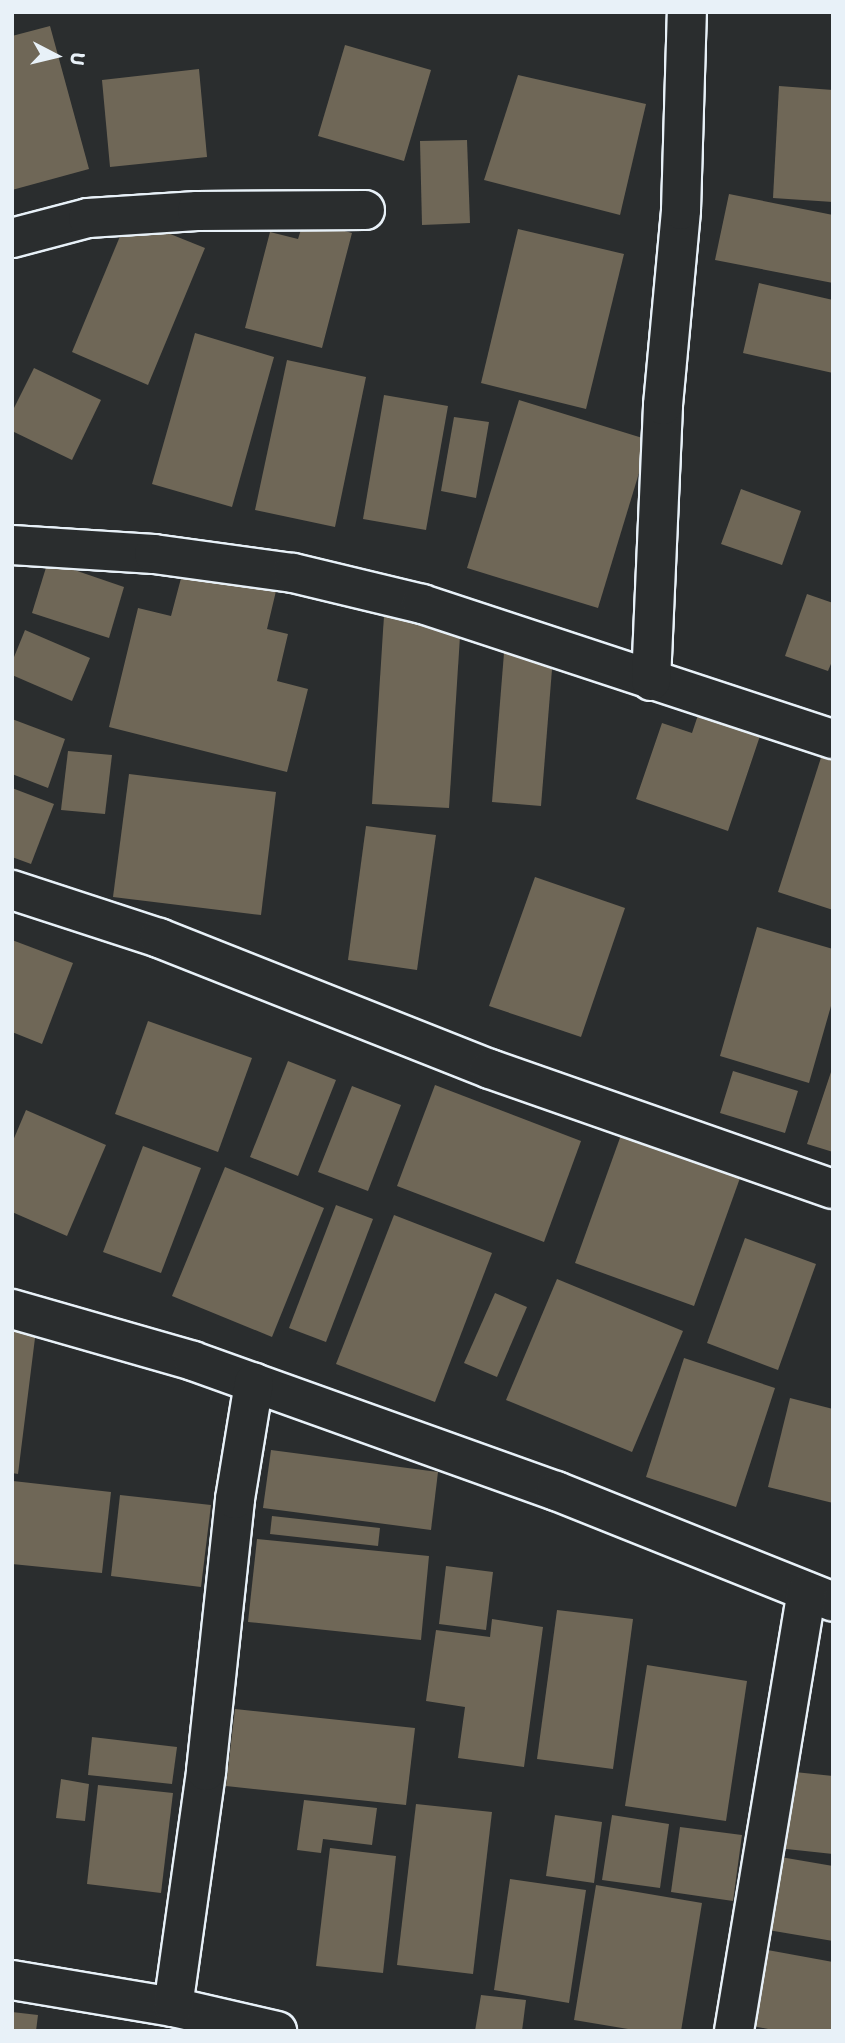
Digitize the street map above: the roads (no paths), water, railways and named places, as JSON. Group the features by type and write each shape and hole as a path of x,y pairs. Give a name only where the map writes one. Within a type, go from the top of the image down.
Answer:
{"street":[{"path":"650,681 663,405 681,210 687,12"},
{"path":"12,238 88,218 197,211 365,210"},
{"path":"12,545 154,554 293,573 422,604 833,739"},
{"path":"12,890 159,938 490,1069 833,1189"},
{"path":"12,1309 254,1383 556,1490 820,1597 734,2031"},
{"path":"173,2007 206,1771 235,1499 254,1383"},
{"path":"12,1980 173,2007 277,2031"}]}
